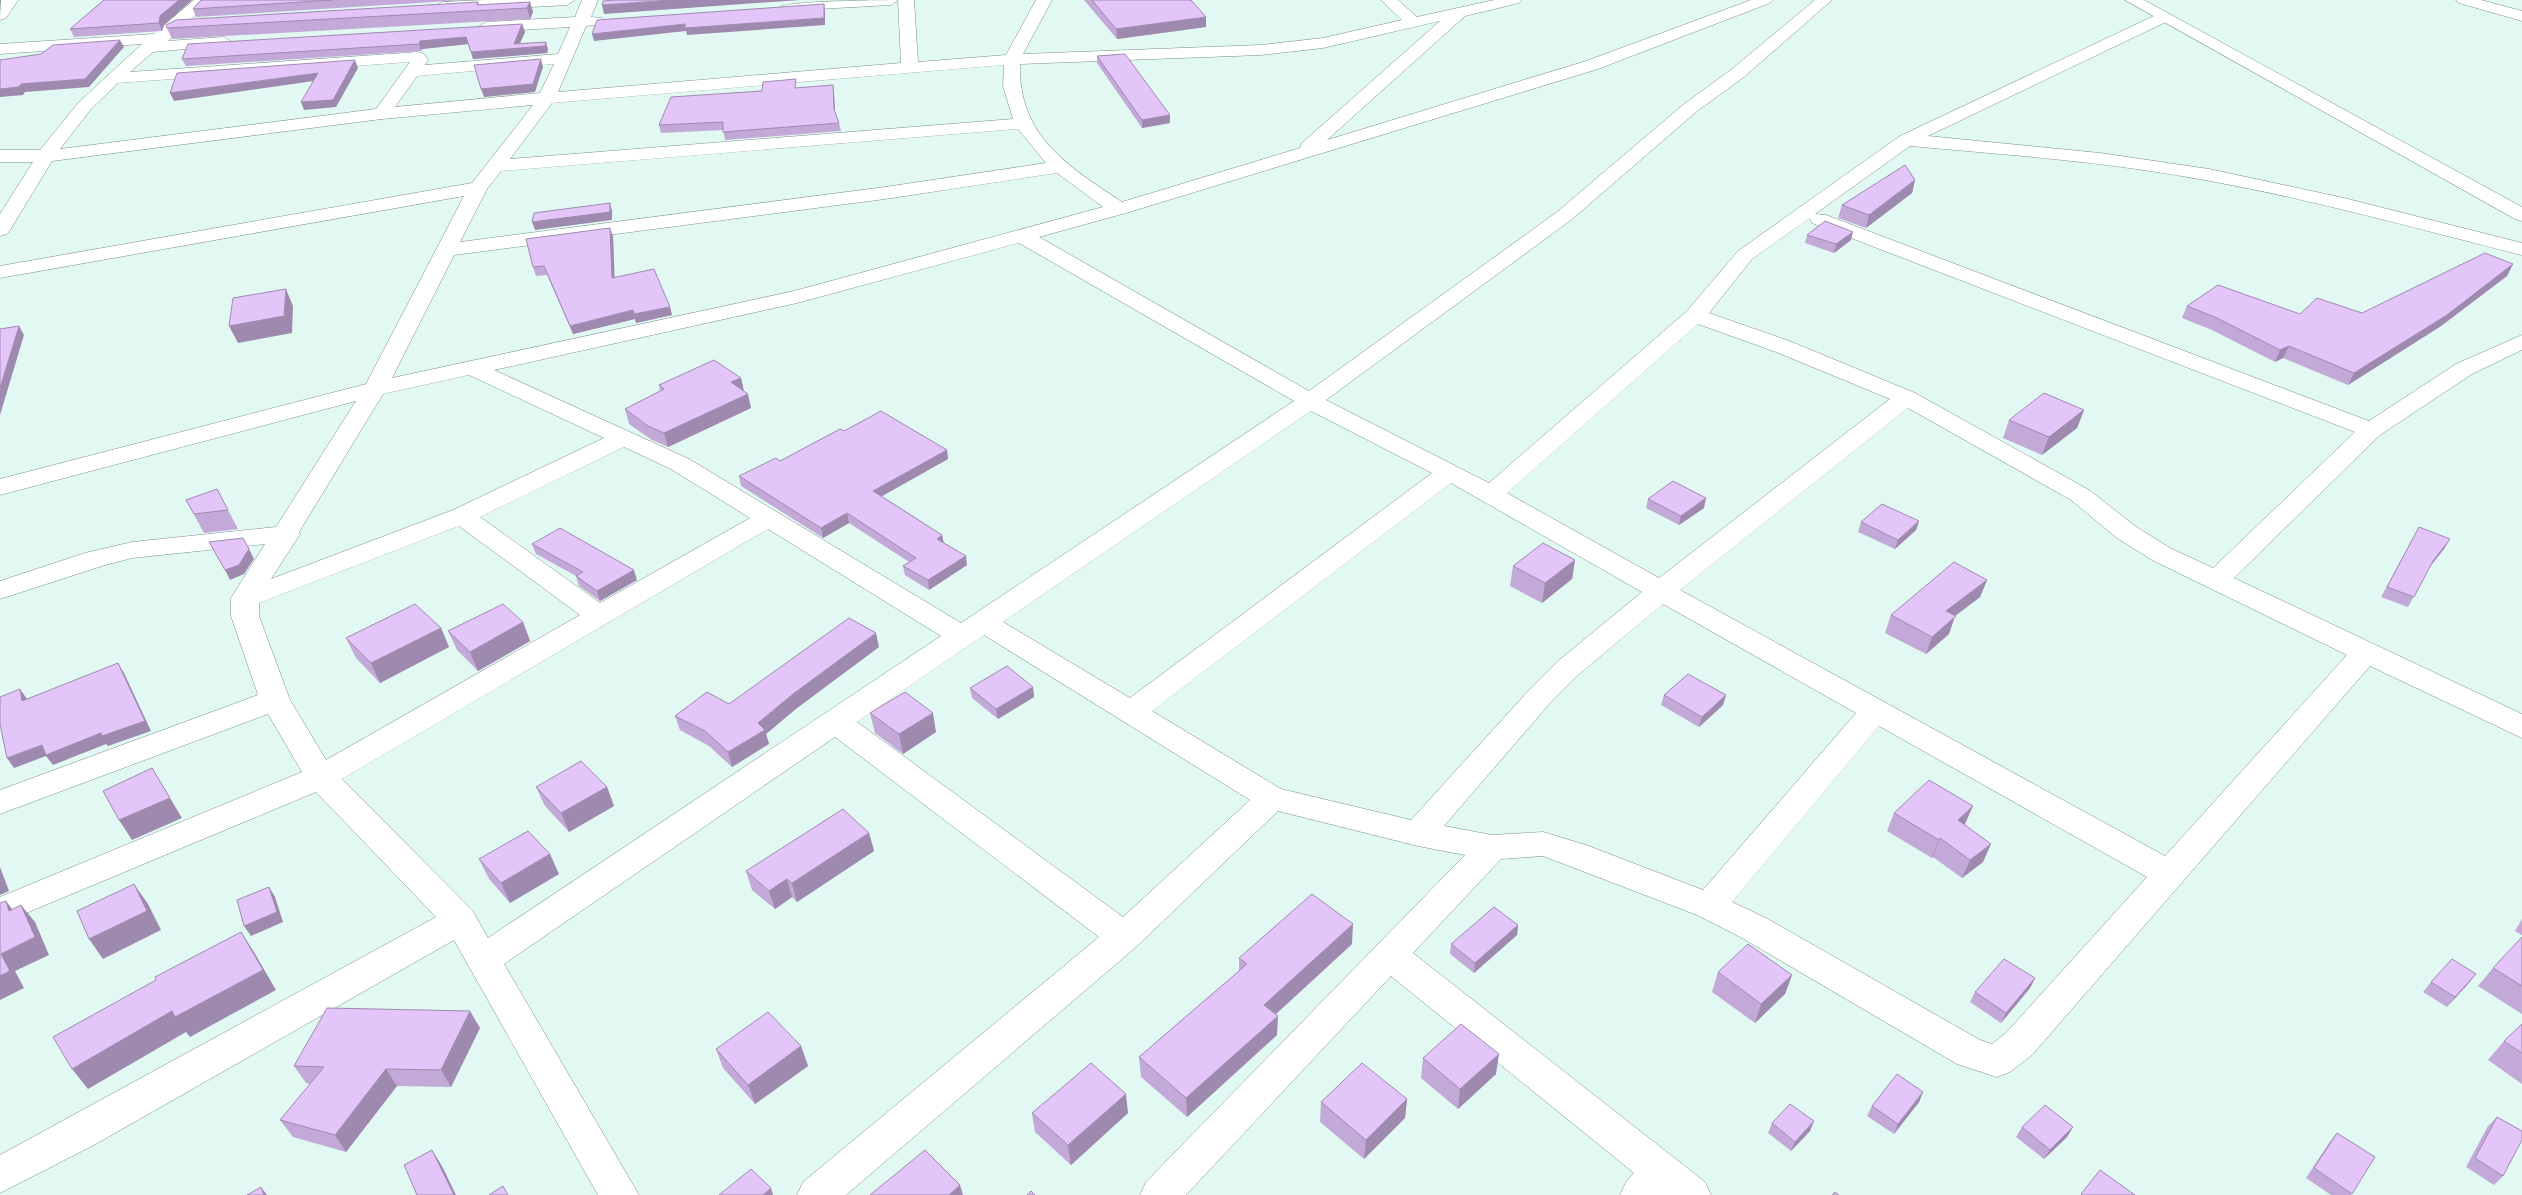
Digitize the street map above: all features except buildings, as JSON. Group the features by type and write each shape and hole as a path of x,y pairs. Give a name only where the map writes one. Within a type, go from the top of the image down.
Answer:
{"street":[{"path":"0,230 9,202 72,120 203,0"},
{"path":"426,8 568,0"},
{"path":"590,0 547,98 478,188 375,389 287,534 245,598 245,616 275,700 321,777 460,920 619,1195"},
{"path":"775,8 891,0"},
{"path":"906,0 910,68"},
{"path":"1044,0 1012,59 1012,100 1024,123 1050,158 1058,166 1119,209"},
{"path":"1389,0 1414,23"},
{"path":"0,156 44,156 382,114 547,98 1012,59 1207,54 1261,50 1323,43 1414,23 1467,6 1514,0"},
{"path":"0,487 375,389 796,297 1022,236 1119,209 1592,65 1765,0"},
{"path":"483,960 974,630 1310,401 1564,216 1690,108 1738,73 1824,0"},
{"path":"2133,0 2522,215"},
{"path":"2464,0 2522,16"},
{"path":"1300,154 1467,6"},
{"path":"1491,494 1695,316 1745,256 1806,214 1906,140 2164,17"},
{"path":"471,28 610,20"},
{"path":"176,25 205,23"},
{"path":"0,50 156,42 236,42"},
{"path":"116,78 418,57 420,60 382,114"},
{"path":"412,71 565,58"},
{"path":"495,166 1024,123"},
{"path":"1906,140 2082,155 2165,167 2273,188 2522,249"},
{"path":"446,250 885,193 1058,166"},
{"path":"0,272 478,188"},
{"path":"1806,214 2371,430"},
{"path":"1022,236 1310,401 1491,494 1661,591 2169,874"},
{"path":"1695,316 1784,347 1907,398 2080,495 2126,532 2161,554 2522,727"},
{"path":"2216,580 2371,430 2464,369 2522,342"},
{"path":"472,368 680,464 769,518 974,630 1131,712 1272,798 1418,834 1492,847 1543,844 1574,854 1709,906 1754,928 1970,1053 1997,1061 2019,1044 2366,652"},
{"path":"1418,834 1540,696 1568,668 1661,591 1907,398"},
{"path":"245,598 462,516 623,438"},
{"path":"1131,712 1448,472"},
{"path":"462,516 599,616"},
{"path":"0,911 321,777 769,518"},
{"path":"0,590 94,559 132,550 287,534"},
{"path":"0,802 275,700"},
{"path":"1709,906 1876,710"},
{"path":"836,722 1124,937"},
{"path":"817,1195 1124,937 1272,798"},
{"path":"1160,1195 1492,847"},
{"path":"0,1175 80,1133 460,920"},
{"path":"1389,954 1651,1183 1691,1195"}]}
